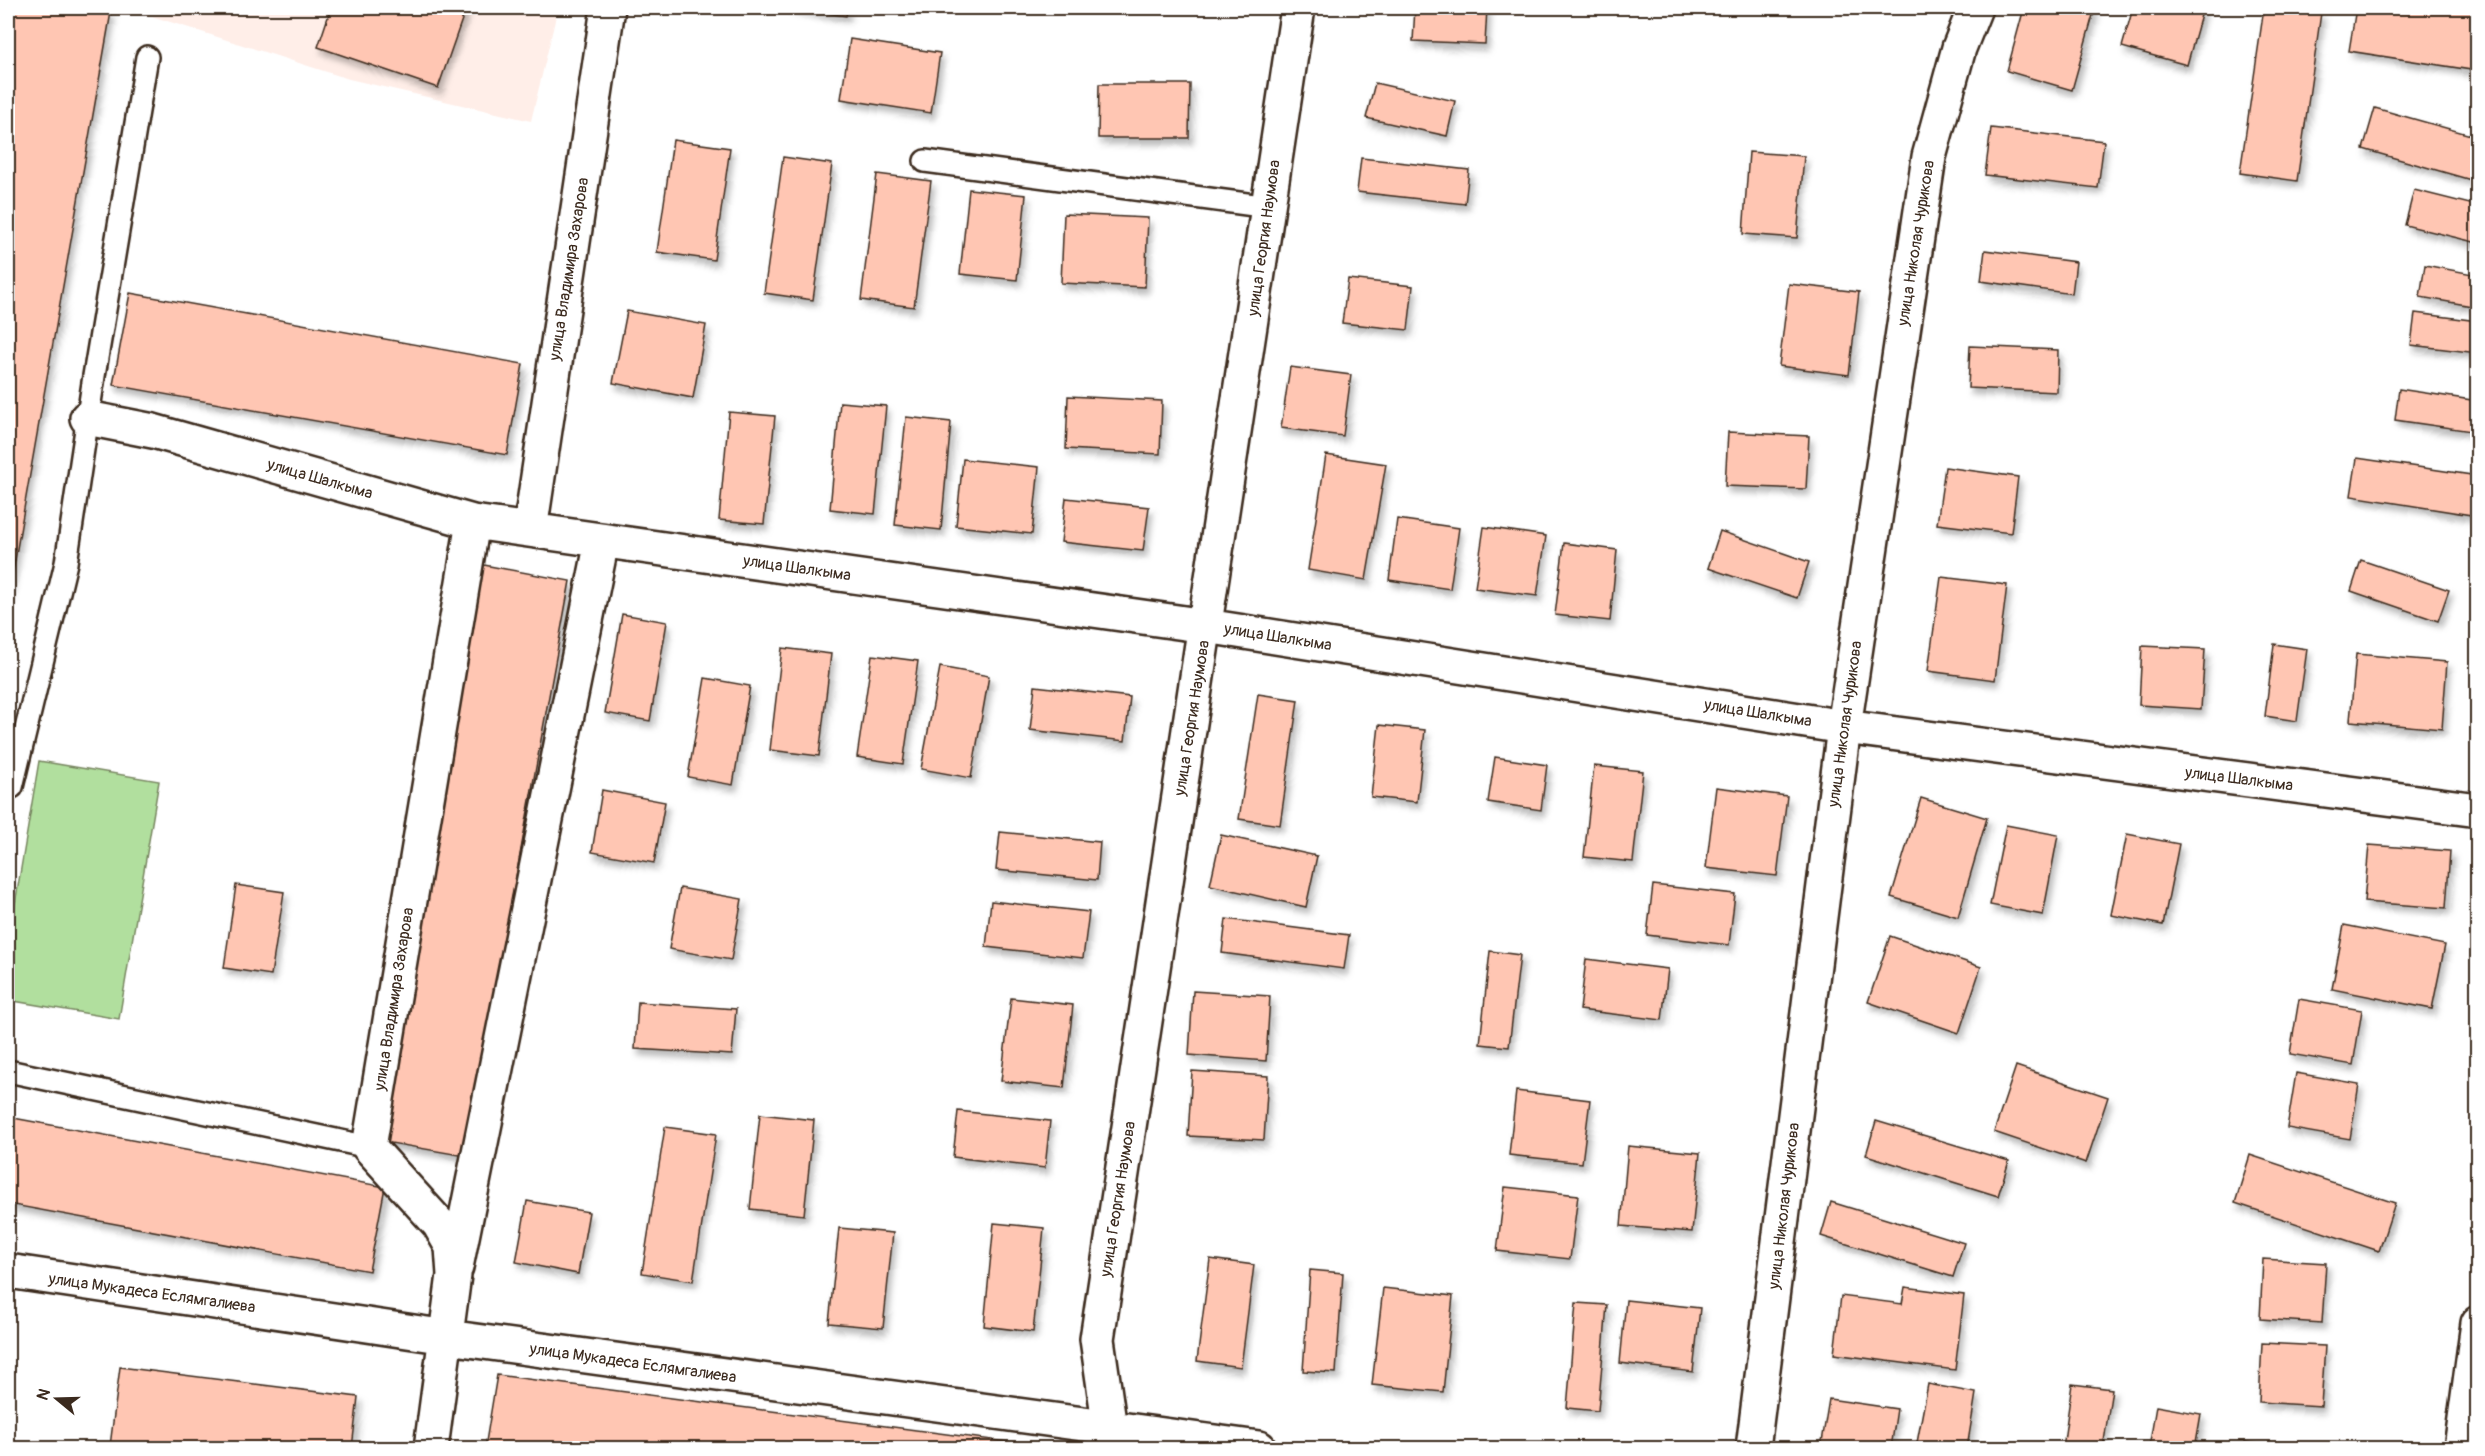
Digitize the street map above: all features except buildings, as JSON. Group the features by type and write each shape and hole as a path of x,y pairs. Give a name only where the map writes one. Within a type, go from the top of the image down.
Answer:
{"street":[{"name":"улица Владимира Захарова","path":"530,530 608,8"},
{"name":"улица Георгия Наумова","path":"1110,1429 1097,1339 1298,8"},
{"name":"улица Николая Чурикова","path":"1753,1449 1844,727 1929,157 1959,48 1975,8"},
{"name":"улица Шалкыма","path":"87,418 153,431 473,522 1206,626 1844,727 2478,810"},
{"name":"улица Владимира Захарова","path":"369,1147 473,522"},
{"path":"431,1449 454,1275 602,541"},
{"path":"369,1147 439,1224 452,1247 454,1275"},
{"name":"улица Мукадеса Еслямгалиева","path":"8,1271 447,1337 1259,1449"},
{"path":"2461,1449 2478,1323"}],"lane":[{"path":"12,787 66,563 87,418 147,57"},
{"path":"925,160 1269,207"},
{"path":"8,1071 369,1147"}],"shaded area":[{"path":"144,8 558,8 531,121 349,79 142,13"}],"green space":[{"path":"39,761 159,781 119,1019 8,1000 8,946"}]}
